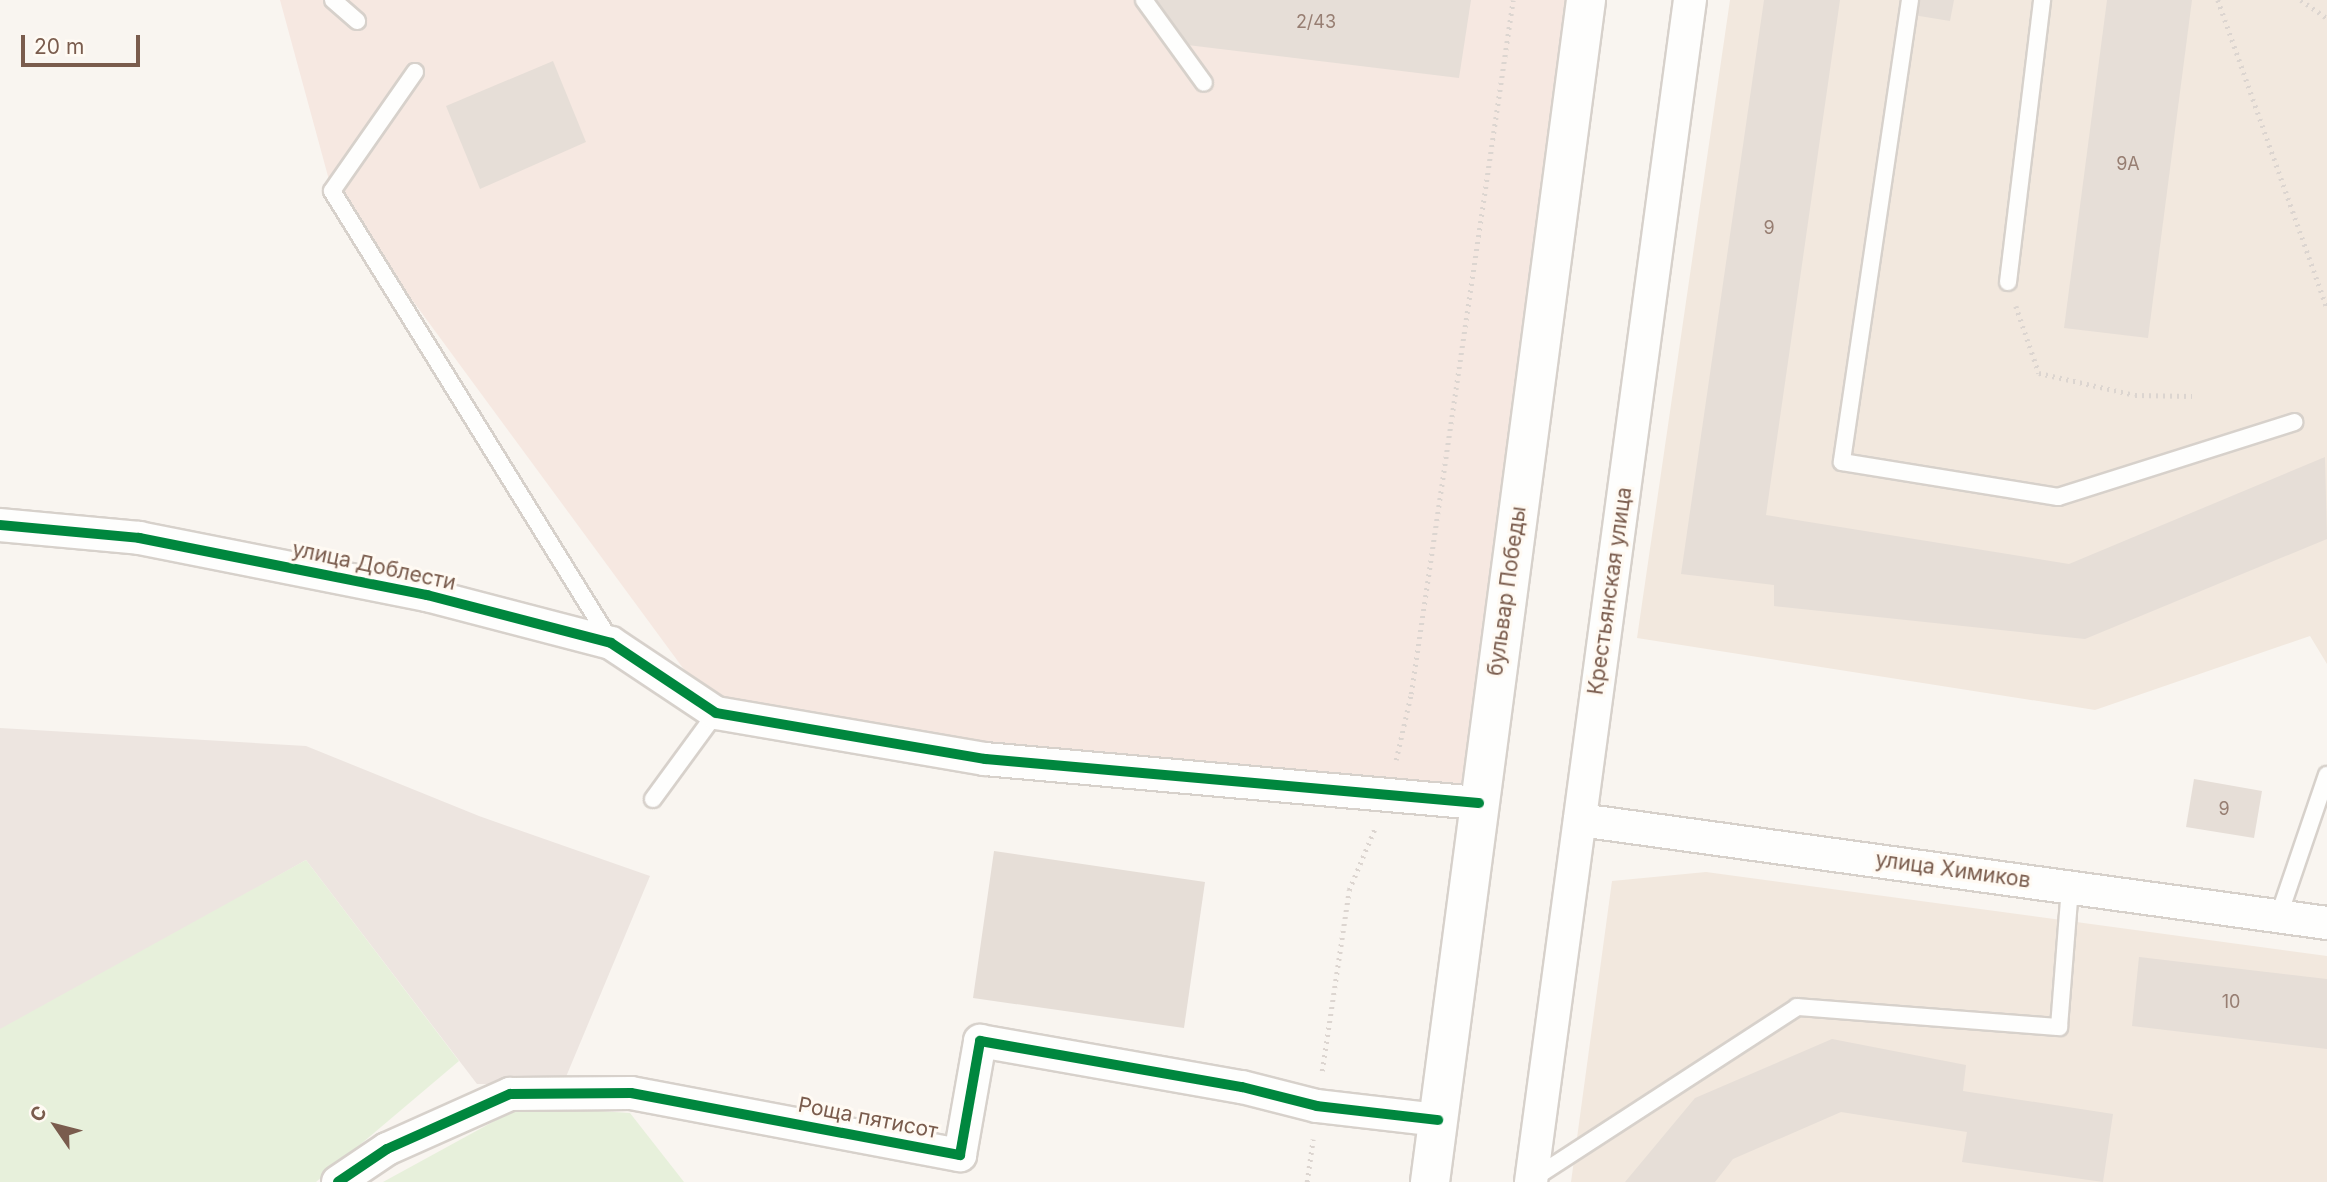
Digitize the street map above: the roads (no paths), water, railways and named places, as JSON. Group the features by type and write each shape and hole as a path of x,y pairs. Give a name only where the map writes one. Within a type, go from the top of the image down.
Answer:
{"street":[{"name":"бульвар Победы","path":"1430,1182 1586,0"},
{"name":"Крестьянская улица","path":"1531,1181 1690,0"},
{"name":"улица Доблести","path":"0,525 139,538 427,595 611,643 716,713"},
{"path":"716,713 985,759 1479,803"},
{"name":"улица Химиков","path":"1580,820 2327,922"},
{"name":"Роща пятисот","path":"338,1182 387,1149 510,1094 631,1093 960,1155 980,1041 1242,1087 1317,1106 1438,1120"}],"lane":[{"path":"333,0 357,21"},
{"path":"1144,0 1204,83"},
{"path":"1910,0 1842,462 2059,497 2294,422"},
{"path":"2008,282 2042,0"},
{"path":"415,72 332,191 611,643"},
{"path":"653,799 716,713"},
{"path":"2279,915 2327,775"},
{"path":"1531,1181 1797,1007 2059,1027 2070,886"}]}
